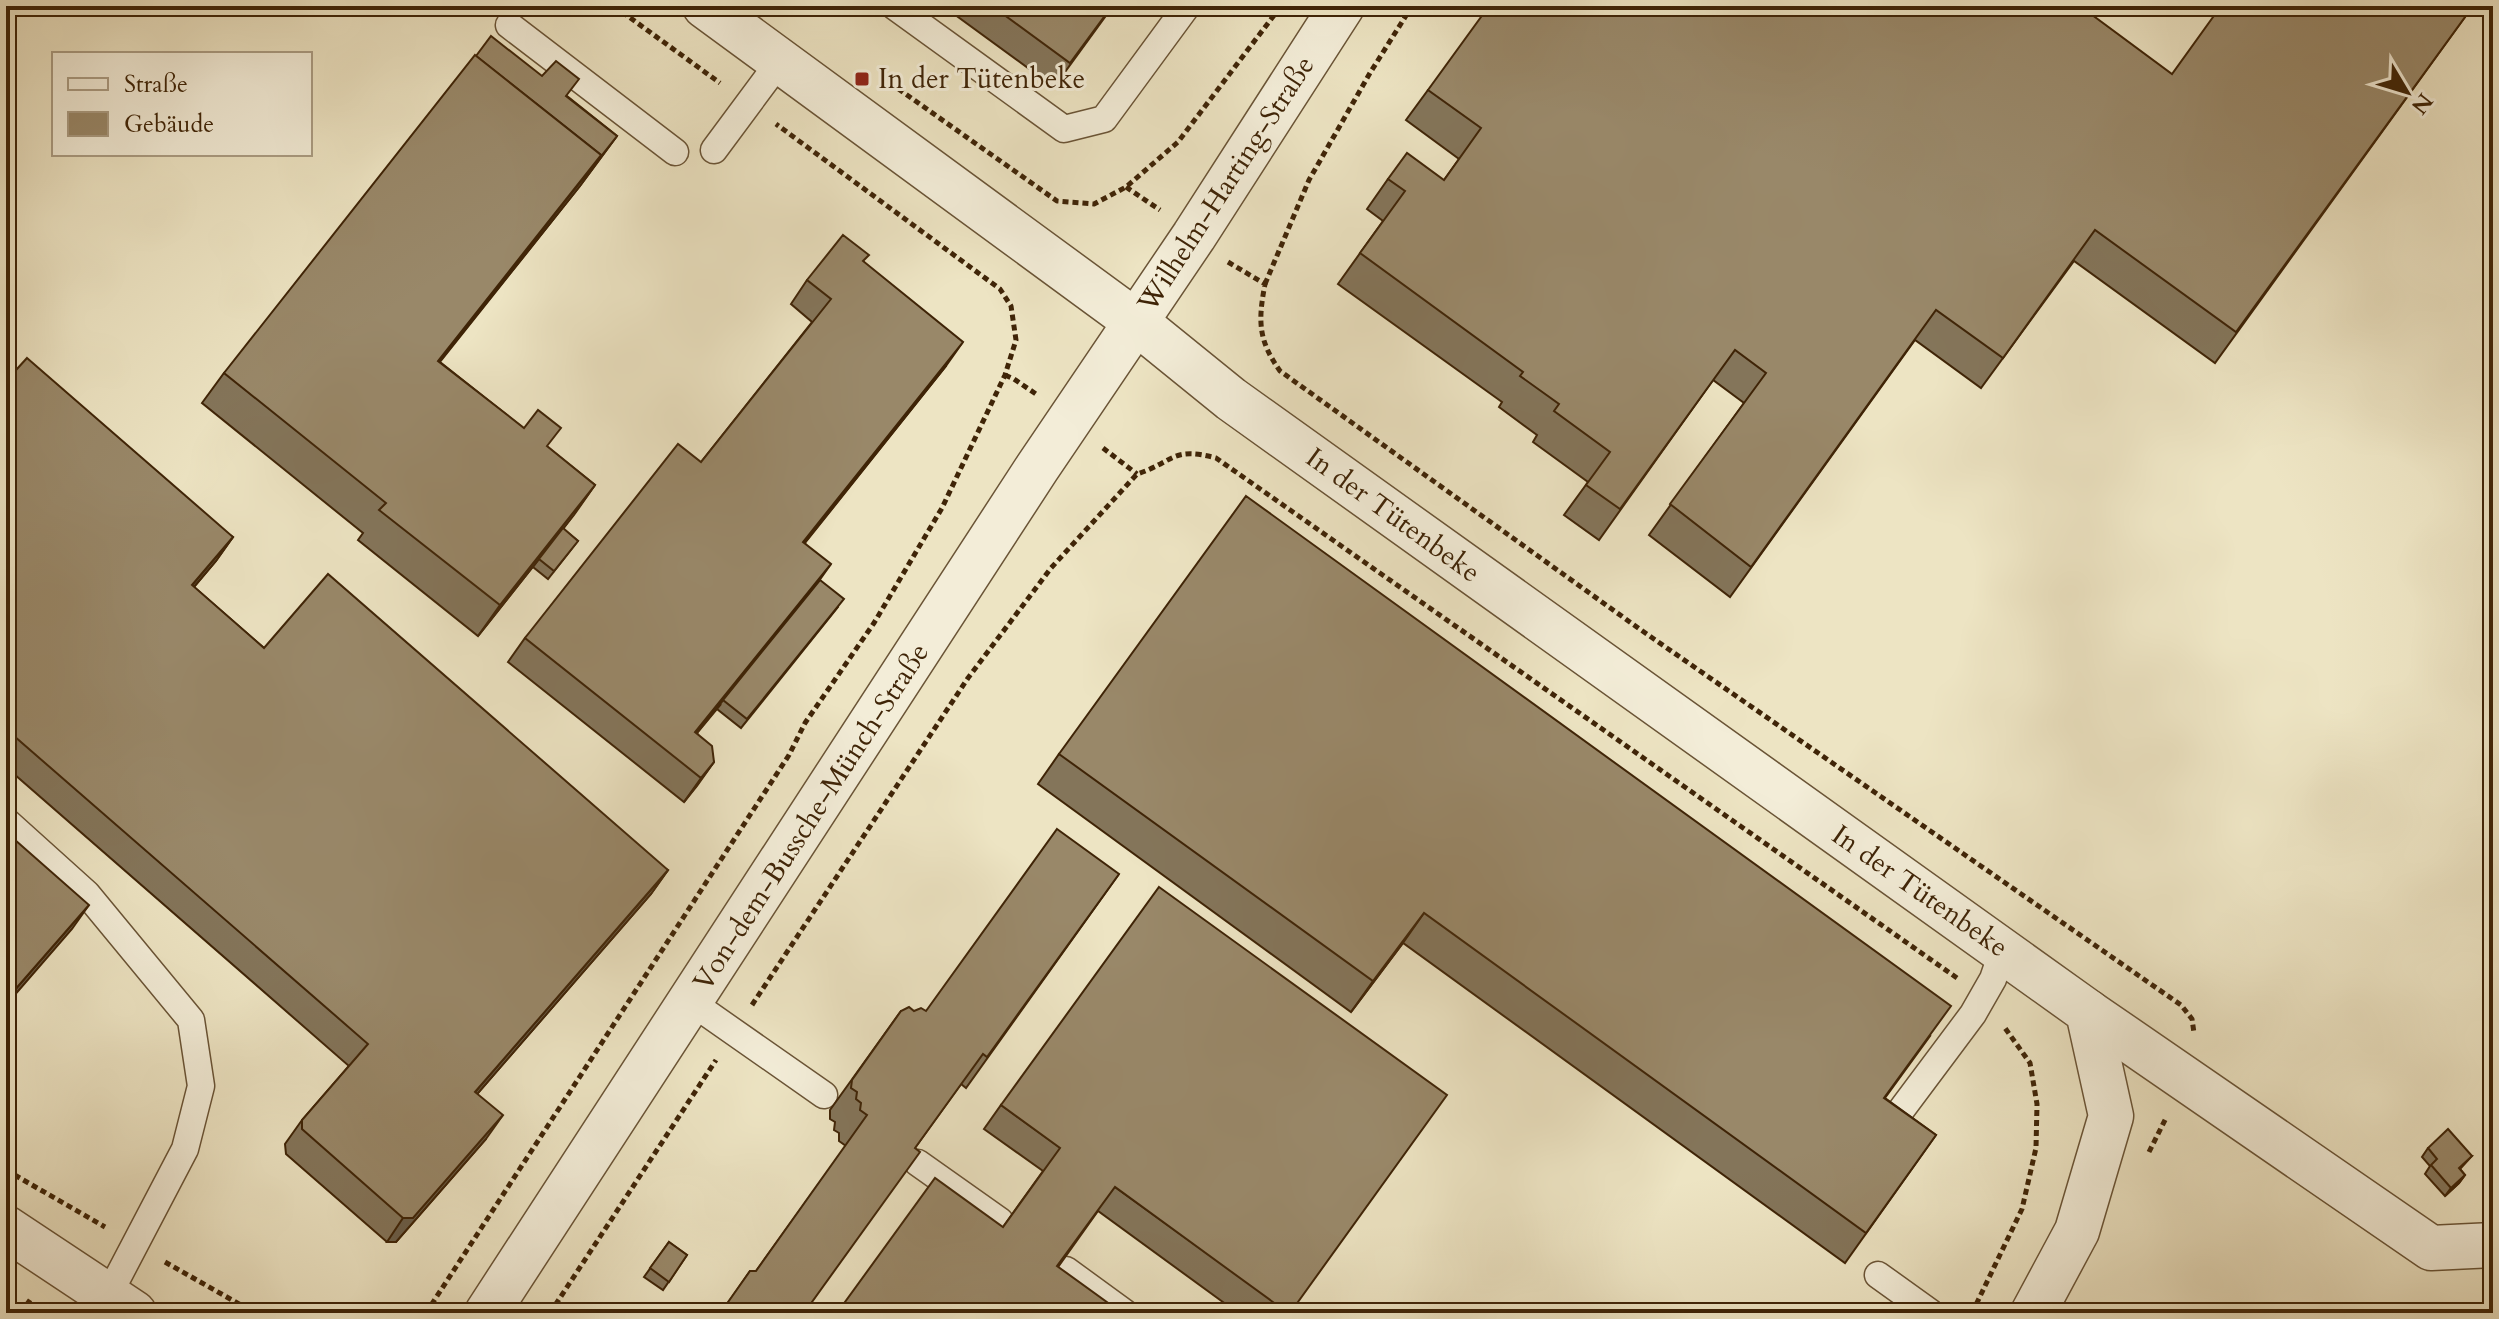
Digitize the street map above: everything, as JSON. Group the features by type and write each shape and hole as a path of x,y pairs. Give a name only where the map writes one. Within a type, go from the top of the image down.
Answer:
{"street":[{"name":"In der Tütenbeke","path":"705,6 1136,322 1231,399 2088,1012 2431,1248 2493,1245"},
{"name":"Wilhelm-Harting-Straße","path":"1136,322 1342,6"},
{"name":"Von-dem-Bussche-Münch-Straße","path":"487,1313 1037,468 1136,322"},
{"path":"2033,1313 2077,1231 2111,1116 2088,1012"},
{"path":"6,1228 121,1304"}],"lane":[{"path":"894,6 1064,129 1104,119 1187,6"},
{"path":"509,25 675,152"},
{"path":"714,150 780,61"},
{"path":"6,821 87,894 191,1020 201,1086 185,1149 121,1304"},
{"path":"1887,1129 1982,1001 2003,950"},
{"path":"691,1002 824,1095"},
{"path":"918,1163 1000,1221"},
{"path":"1066,1270 1125,1313"},
{"path":"1878,1275 1931,1313"}],"path":[{"path":"426,1313 789,755 805,723 874,623 942,508 1005,375 1016,340 1011,306 1000,289 614,6"},
{"path":"1265,284 1309,180 1412,6"},
{"path":"550,1313 968,678 1051,568 1137,474 1151,470 1177,454 1197,453 1216,458 1254,484 1964,983 1999,1019 2030,1063 2037,1104 2036,1148 2022,1209 1972,1313"}],"building":[{"path":"992,6 1112,6 1070,63"},
{"path":"1489,6 2080,6 2172,74 2221,6 2473,6 2236,332 2095,230 2003,358 1936,310 1751,567 1670,504 1766,373 1735,350 1620,509 1586,485 1610,452 1554,411 1559,404 1520,376 1523,372 1360,253 1405,191 1388,179 1407,153 1444,180 1481,128 1428,90"},
{"path":"491,36 542,76 556,61 579,79 566,96 617,136 591,169 601,155 476,56"},
{"path":"475,55 601,155 438,361 524,428 538,410 561,428 547,446 595,485 500,605 379,510 386,503 224,373"},
{"path":"843,235 869,255 863,261 963,342 803,542 831,564 695,732 712,746 714,762 701,778 525,638 678,444 701,462 831,299 807,280"},
{"path":"27,358 233,537 192,585 264,648 328,574 668,870 475,1092 503,1115 413,1218 403,1218 302,1129 302,1120 368,1044 6,729 6,381"},
{"path":"1246,496 1951,1006 1884,1098 1936,1135 1866,1233 1424,913 1373,981 1059,754"},
{"path":"563,528 578,541 554,571 539,559"},
{"path":"820,580 844,599 747,719 723,700"},
{"path":"1057,829 1119,874 987,1057 983,1054 915,1148 920,1152 804,1313 731,1313 726,1305 750,1271 756,1271 867,1115 860,1110 857,1092 851,1088 852,1080 901,1011 909,1007 914,1011 921,1008 926,1011"},
{"path":"6,832 89,905 6,1000"},
{"path":"1159,887 1447,1095 1290,1313 1115,1187 1057,1266 1122,1313 837,1313 935,1178 1003,1227 1060,1148 1001,1105"},
{"path":"2448,1129 2472,1156 2459,1168 2465,1175 2451,1188 2431,1165 2437,1159 2428,1148"},
{"path":"669,1242 687,1255 669,1282 650,1268"}],"place":[{"name":"In der Tütenbeke","path":"862,79"}]}
